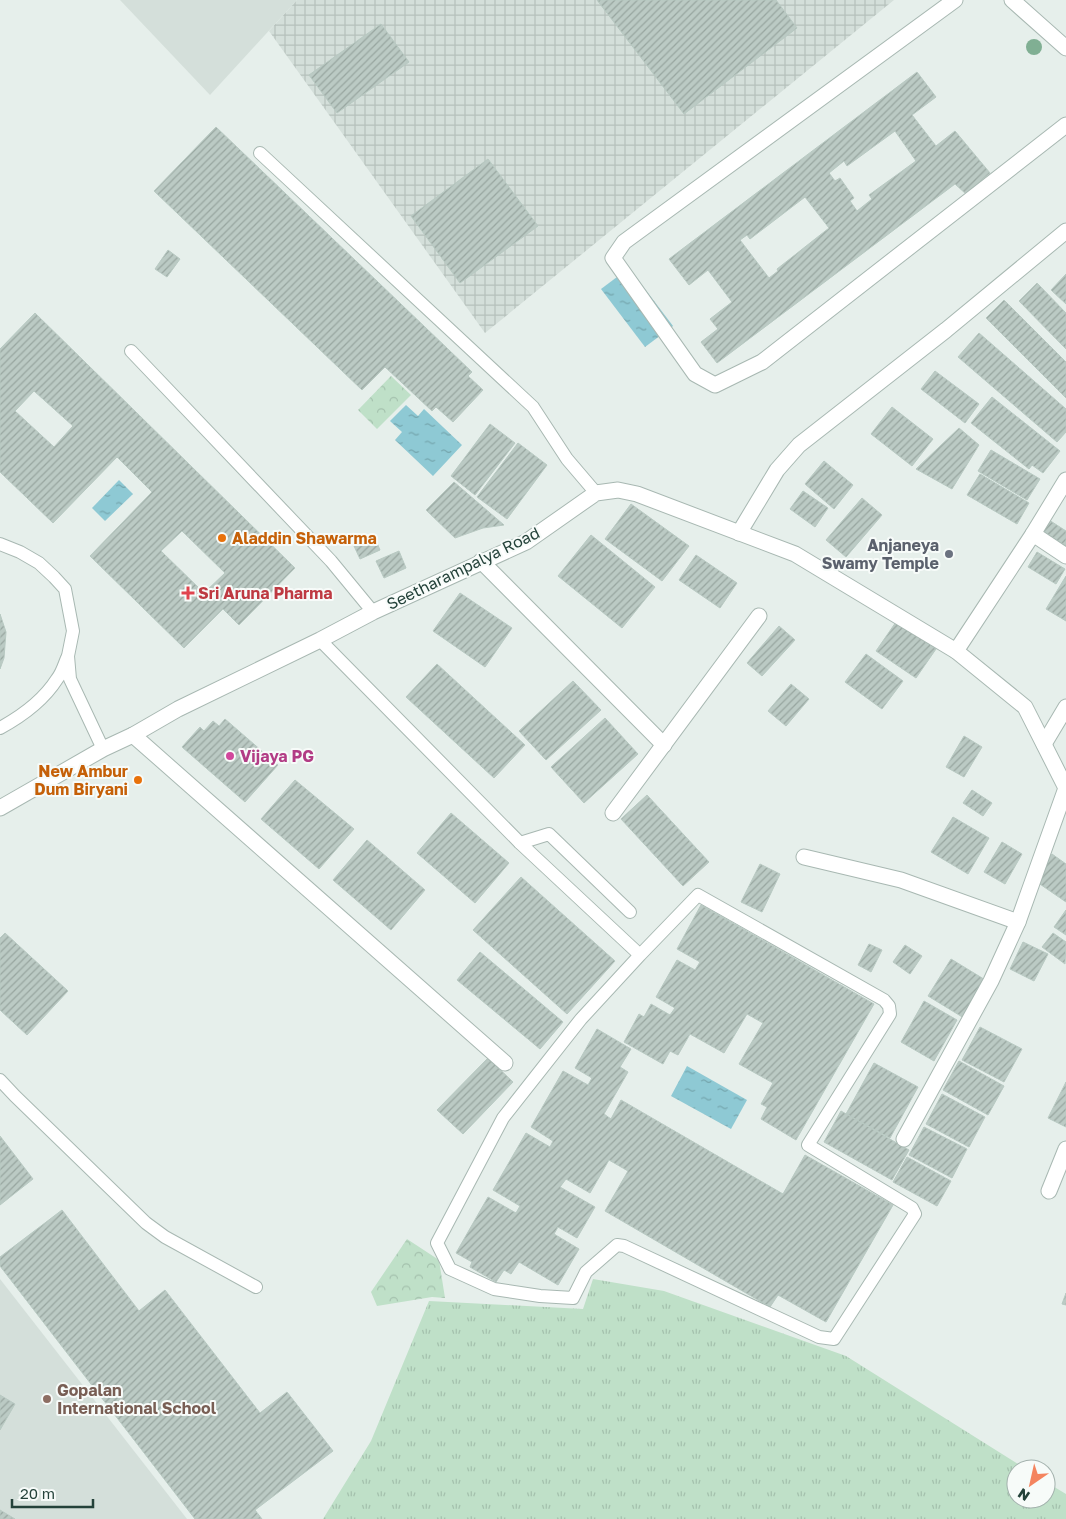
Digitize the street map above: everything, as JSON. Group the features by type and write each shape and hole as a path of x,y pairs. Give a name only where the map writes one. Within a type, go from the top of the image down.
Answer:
{"street":[{"path":"955,0 624,242 614,258 695,374 715,385 762,362 1066,125"},
{"path":"1012,0 1066,48"},
{"path":"739,533 777,470 798,445 946,330 1066,231"},
{"path":"956,650 1033,534 1066,480"},
{"name":"Seetharampalya Road","path":"0,808 102,749 133,735 178,710 373,612 526,542 596,493 618,490 637,494 795,554 956,650 1025,708 1066,788"},
{"path":"1033,534 1066,556"},
{"path":"481,562 664,745"},
{"path":"613,812 759,616"},
{"path":"1044,744 1066,707"},
{"path":"133,735 504,1063"},
{"path":"904,1139 991,981 1018,922 1066,788"},
{"path":"804,857 901,880 1018,922"},
{"path":"1049,1190 1066,1149"}],"lane":[{"path":"260,153 533,407 567,459 596,493"},
{"path":"131,351 331,561 373,612"},
{"path":"0,544 20,552 39,563 65,590 73,631 68,656 58,679 38,702 16,719 0,728"},
{"path":"320,640 520,843 640,955"},
{"path":"68,656 70,679 102,749"},
{"path":"520,843 548,834 630,912"},
{"path":"698,895 884,1000 889,1006 890,1014 808,1145 912,1208 915,1214 834,1339 819,1337 624,1246 617,1245 586,1272 573,1298 540,1296 494,1289 450,1269 437,1243 503,1118 581,1019 640,955 698,895"},
{"path":"0,1080 146,1223 165,1237 256,1287"}],"shaded area":[{"path":"120,0 297,0 210,95"},
{"path":"297,0 894,0 485,333 269,31"},
{"name":"Gopalan International School","path":"0,1279 187,1519 0,1519"}],"green space":[{"path":"391,376 411,395 377,429 358,410"},
{"path":"407,1239 439,1260 445,1298 432,1297 377,1306 371,1292"},
{"path":"593,1279 664,1291 846,1356 1010,1459 1006,1459 1006,1509 1056,1509 1056,1488 1066,1494 1066,1519 323,1519 371,1441 429,1301 583,1309"}],"water":[{"path":"629,268 673,326 645,347 601,289"},
{"path":"406,405 418,416 424,409 462,445 433,476 395,440 402,432 390,421"},
{"path":"119,480 133,494 105,521 92,508"},
{"path":"687,1066 747,1100 731,1129 671,1096"}],"building":[{"path":"597,0 776,0 797,28 684,114"},
{"path":"381,24 409,62 337,113 309,75"},
{"path":"917,72 936,97 912,115 936,146 955,131 990,173 966,194 955,184 717,363 701,342 718,329 710,319 732,302 708,270 689,285 669,259","holes":["895,131 916,161 869,195 872,199 857,211 850,201 854,198 840,178 835,181 829,173 844,161 847,166","805,197 829,228 777,269 778,271 769,278 740,240 747,235 750,239"]},
{"path":"216,127 472,372 468,376 483,390 453,422 436,407 432,411 385,367 362,390 154,191"},
{"path":"488,159 538,226 460,283 411,216"},
{"path":"168,250 180,259 167,277 155,269"},
{"path":"1066,274 1066,304 1051,290"},
{"path":"1037,283 1066,313 1066,349 1019,301"},
{"path":"1004,300 1066,362 1066,398 986,318"},
{"path":"35,313 295,568 239,625 223,609 184,648 90,556 152,492 117,457 53,523 0,472 0,349","holes":["34,391 73,426 54,447 15,411","182,531 225,573 204,593 161,551"]},
{"path":"979,333 1066,409 1066,432 1057,442 958,357"},
{"path":"935,371 979,404 965,423 921,389"},
{"path":"992,397 1060,451 1043,473 1032,465 1029,469 971,423"},
{"path":"892,407 933,439 912,466 871,434"},
{"path":"490,424 515,443 475,495 451,476"},
{"path":"959,428 979,445 952,489 916,469"},
{"path":"518,443 547,465 507,519 477,497"},
{"path":"991,450 1040,479 1027,500 978,471"},
{"path":"824,461 853,485 834,509 805,484"},
{"path":"980,474 1029,503 1017,524 967,495"},
{"path":"454,482 504,525 483,528 455,538 426,510"},
{"path":"803,491 828,508 815,527 790,509"},
{"path":"862,498 882,515 846,557 826,540"},
{"path":"631,504 689,546 662,581 605,539"},
{"path":"1049,520 1066,531 1066,546 1043,531"},
{"path":"591,535 655,587 622,628 558,576"},
{"path":"374,536 380,550 360,559 354,546"},
{"path":"399,551 406,568 384,578 376,561"},
{"path":"1037,552 1065,569 1056,584 1028,567"},
{"path":"696,555 737,583 720,608 679,580"},
{"path":"1066,576 1066,621 1046,609"},
{"path":"460,593 512,628 485,667 433,631"},
{"path":"0,614 6,632 4,658 0,669"},
{"path":"896,622 936,649 916,678 876,651"},
{"path":"779,626 795,640 762,676 747,663"},
{"path":"866,654 903,681 882,709 845,682"},
{"path":"437,664 525,745 494,778 406,697"},
{"path":"573,681 601,710 546,760 519,731"},
{"path":"791,684 809,699 786,726 768,711"},
{"path":"605,718 638,754 584,803 551,767"},
{"name":"Vijaya PG","path":"225,719 278,765 245,802 182,747 200,727 204,731 213,721 219,726"},
{"path":"964,736 982,747 964,777 946,767"},
{"path":"295,780 354,829 319,869 261,819"},
{"path":"972,790 992,803 983,816 963,803"},
{"path":"647,795 709,862 683,886 621,819"},
{"path":"451,813 509,863 475,903 417,853"},
{"path":"953,817 989,838 968,874 931,852"},
{"path":"367,840 425,890 391,930 333,880"},
{"path":"1002,842 1022,854 1005,884 984,872"},
{"path":"1052,854 1066,864 1066,902 1034,880"},
{"path":"760,864 780,874 762,912 741,902"},
{"path":"521,877 615,961 567,1014 473,930"},
{"path":"701,905 874,1004 796,1140 761,1119 767,1107 761,1104 773,1083 739,1064 763,1023 747,1014 724,1053 690,1034 678,1055 670,1051 663,1064 624,1042 639,1014 644,1017 651,1004 670,1015 675,1008 656,997 677,960 695,970 700,962 677,949"},
{"path":"1066,910 1066,935 1054,927"},
{"path":"5,933 68,991 27,1035 0,1010 0,938"},
{"path":"1053,933 1066,942 1065,964 1042,947"},
{"path":"1023,942 1048,954 1034,981 1010,969"},
{"path":"869,944 882,950 871,972 858,965"},
{"path":"905,945 922,956 910,974 893,962"},
{"path":"480,952 563,1022 540,1049 457,980"},
{"path":"951,959 987,981 964,1018 928,996"},
{"path":"924,1001 957,1020 934,1061 901,1042"},
{"path":"980,1027 1022,1049 1004,1082 962,1060"},
{"path":"597,1029 631,1049 620,1067 628,1072 604,1114 611,1119 621,1100 783,1194 805,1155 893,1205 826,1322 778,1295 770,1307 605,1211 628,1171 609,1160 590,1193 566,1179 560,1187 595,1207 577,1238 558,1227 554,1234 579,1249 558,1285 519,1262 511,1274 504,1270 496,1282 470,1267 472,1262 456,1253 488,1197 516,1213 520,1206 493,1190 526,1133 550,1147 553,1141 531,1127 563,1071 588,1085 592,1078 575,1068"},
{"path":"488,1058 513,1082 463,1134 437,1110"},
{"path":"959,1061 1004,1086 988,1115 943,1090"},
{"path":"874,1063 918,1087 890,1138 846,1114"},
{"path":"1066,1082 1066,1127 1048,1118"},
{"path":"942,1094 985,1117 969,1147 926,1124"},
{"path":"841,1111 909,1150 892,1180 824,1142"},
{"path":"924,1127 967,1149 952,1178 909,1155"},
{"path":"0,1136 33,1179 0,1205"},
{"path":"907,1157 951,1181 937,1206 893,1182"},
{"path":"62,1210 139,1311 165,1290 260,1413 287,1392 333,1451 255,1510 262,1519 195,1519 0,1266 0,1257"},
{"path":"1066,1293 1066,1305 1062,1304"},
{"path":"0,1395 15,1404 0,1430"},
{"path":"0,1510 15,1519 0,1519"}],"place":[{"name":"Aladdin Shawarma","path":"222,538"},
{"name":"Anjaneya Swamy Temple","path":"949,554"},
{"name":"Sri Aruna Pharma","path":"188,593"},
{"name":"Vijaya PG","path":"230,756"},
{"name":"New Ambur Dum Biryani","path":"138,780"},
{"name":"Gopalan International School","path":"47,1399"}]}
